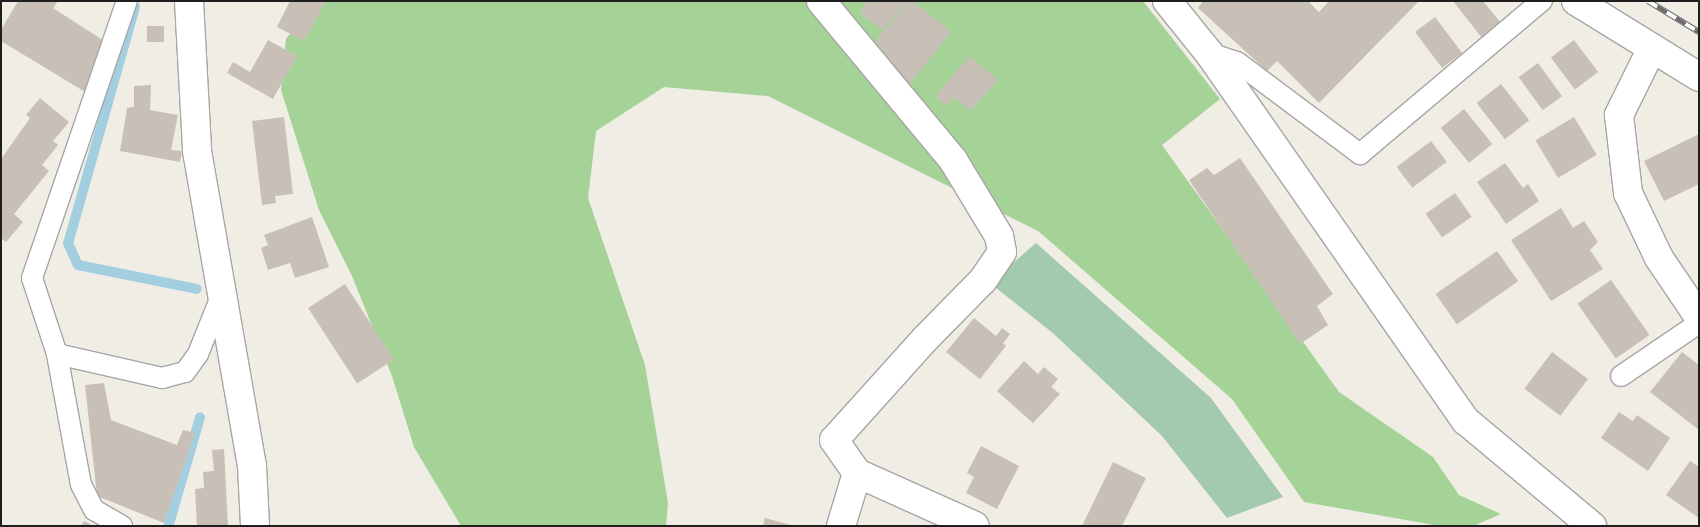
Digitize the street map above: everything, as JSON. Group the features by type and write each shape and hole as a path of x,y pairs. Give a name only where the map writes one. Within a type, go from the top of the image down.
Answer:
{"street":[{"path":"189,1 197,151 252,466 255,526"},
{"path":"821,1 954,160 1000,236 1002,252 983,280 925,339 834,440 857,473 975,526"},
{"path":"1167,1 1209,53 1466,421 1592,526"},
{"path":"1576,1 1699,77"},
{"path":"1652,48 1619,115 1628,193 1659,258 1699,318"},
{"path":"841,526 857,473"}],"lane":[{"path":"122,526 94,510 81,486 57,354 32,278 127,1"},
{"path":"1209,53 1237,62 1360,154 1542,1"},
{"path":"57,354 162,378 185,372 198,354 222,294"},
{"path":"1621,376 1699,323"}],"green space":[{"path":"316,1 1143,1 1220,99 1162,145 1339,392 1433,457 1459,495 1501,514 1473,526 1440,526 1304,502 1232,399 1038,231 768,96 664,87 596,131 588,198 645,365 668,503 666,526 461,526 414,447 392,376 352,276 319,210 281,90 286,39"},
{"path":"1036,243 1211,398 1283,497 1227,518 1162,436 1054,334 990,283"}],"building":[{"path":"18,1 58,1 53,8 109,44 89,76 98,82 90,95 1,41 1,30"},
{"path":"290,1 326,1 304,41 277,27"},
{"path":"867,1 906,1 882,30 860,13"},
{"path":"907,1 913,1 951,32 910,83 881,60 886,53 874,43"},
{"path":"1203,1 1308,1 1319,12 1329,1 1419,1 1319,103 1277,61 1267,71 1198,8"},
{"path":"1453,1 1483,1 1501,23 1482,38"},
{"path":"1435,17 1462,53 1442,68 1415,32"},
{"path":"147,26 164,26 164,42 147,42"},
{"path":"268,40 297,56 273,99 227,73 233,62 250,72"},
{"path":"1574,40 1598,72 1575,89 1551,57"},
{"path":"970,56 998,80 970,111 954,97 946,106 935,96"},
{"path":"1538,63 1562,96 1543,110 1519,77"},
{"path":"1501,84 1529,120 1505,139 1477,103"},
{"path":"151,85 150,110 178,115 171,150 182,151 180,162 120,151 127,108 134,107 134,86"},
{"path":"40,98 69,122 53,141 58,145 42,165 49,171 14,214 23,222 6,242 1,238 1,159 30,118 26,115"},
{"path":"1464,109 1492,144 1469,163 1441,128"},
{"path":"284,117 293,194 275,196 276,203 262,205 252,121"},
{"path":"1574,117 1597,155 1558,178 1535,140"},
{"path":"1699,134 1699,184 1664,201 1644,161"},
{"path":"1431,141 1447,162 1412,188 1397,167"},
{"path":"1240,158 1333,294 1317,306 1328,325 1300,344 1189,180 1207,168 1214,175"},
{"path":"1505,163 1523,188 1528,184 1539,201 1506,224 1477,182"},
{"path":"1455,193 1472,217 1442,237 1426,214"},
{"path":"1561,208 1573,228 1584,221 1598,242 1590,250 1603,269 1551,301 1511,240"},
{"path":"312,217 329,267 295,278 290,263 268,270 261,248 268,245 264,235"},
{"path":"1497,251 1518,281 1457,324 1436,294"},
{"path":"1611,280 1649,335 1616,358 1577,304"},
{"path":"345,284 394,359 357,383 308,308"},
{"path":"974,318 996,336 1002,328 1010,334 1003,343 1006,346 980,379 946,352"},
{"path":"1552,352 1588,379 1560,416 1524,389"},
{"path":"1682,352 1699,365 1699,430 1650,392"},
{"path":"1024,361 1038,374 1044,367 1058,379 1051,387 1060,394 1033,423 997,391"},
{"path":"104,383 111,420 177,445 183,430 195,433 164,523 97,496 85,385"},
{"path":"1619,412 1633,421 1637,415 1670,438 1648,471 1601,438"},
{"path":"981,446 1019,466 997,509 966,493 974,477 967,473"},
{"path":"224,449 228,526 197,526 195,489 204,488 203,472 214,471 212,450"},
{"path":"1690,461 1699,467 1699,518 1666,495"},
{"path":"1113,462 1146,478 1122,526 1082,526"},
{"path":"765,518 791,525 791,526 763,526"},
{"path":"84,521 93,526 81,526"}],"waterway":[{"path":"135,7 68,243 78,265 197,289"},
{"path":"169,524 200,417"}],"railway":[{"path":"1648,1 1699,32"}]}
